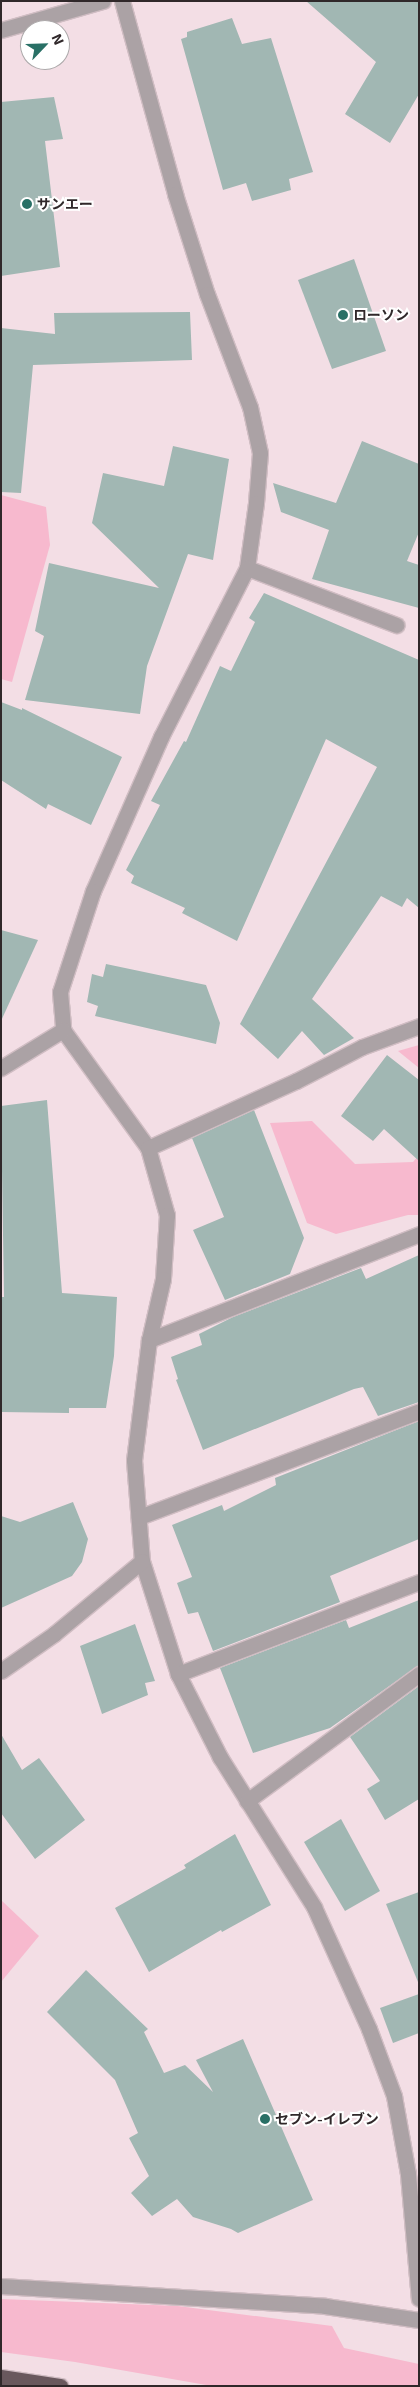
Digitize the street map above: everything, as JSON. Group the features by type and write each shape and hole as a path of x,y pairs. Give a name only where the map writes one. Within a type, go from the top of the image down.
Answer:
{"highway":[{"path":"1,2377 60,2386"}],"street":[{"path":"1,30 103,1"},
{"path":"122,1 174,194 207,294 250,407 260,453 256,503 247,568 161,737 93,891 60,992 64,1030 148,1148 167,1215 163,1279 148,1340 134,1460 142,1560 178,1674 220,1757 314,1908 369,2029 394,2096 408,2174 419,2300"},
{"path":"247,568 396,625"},
{"path":"148,1148 296,1081 362,1047 419,1026"},
{"path":"1,1068 64,1030"},
{"path":"148,1340 419,1234"},
{"path":"138,1517 419,1411"},
{"path":"1,1671 54,1634 142,1560"},
{"path":"178,1674 419,1582"},
{"path":"248,1801 419,1674"},
{"path":"1,2286 325,2306 419,2320"}],"shaded area":[{"path":"1,495 46,507 50,545 12,682 1,679"},
{"path":"419,1045 419,1068 398,1051"},
{"path":"312,1121 355,1164 413,1162 419,1155 419,1215 408,1215 336,1234 307,1223 270,1123"},
{"path":"1,1900 39,1936 1,1982"},
{"path":"1,2299 178,2306 332,2326 344,2348 419,2364 419,2386 212,2386 75,2362 1,2352"}],"building":[{"path":"306,1 419,1 419,94 390,143 345,114 376,62"},
{"path":"232,18 242,44 271,38 313,172 289,179 291,190 252,201 246,183 223,190 181,39 187,37 187,32"},
{"name":"サンエー","path":"54,97 63,139 45,141 60,267 1,276 1,102"},
{"name":"ローソン","path":"354,259 386,351 332,369 298,280"},
{"path":"190,312 192,360 33,365 21,493 1,492 1,328 55,334 54,313"},
{"path":"362,441 419,464 419,532 407,561 419,565 419,608 312,579 329,530 281,512 273,483 336,503"},
{"path":"173,446 229,459 213,560 188,554 147,666 140,714 25,700 44,636 35,631 49,563 159,588 92,523 103,473 164,486"},
{"path":"264,593 419,660 419,908 407,898 402,907 381,896 312,999 354,1038 324,1055 302,1031 278,1059 240,1024 377,767 326,739 237,941 182,913 185,908 131,883 134,876 126,870 160,805 151,801 184,741 186,742 220,666 231,671 255,622 249,618"},
{"path":"1,702 22,710 22,708 122,757 91,825 48,804 46,809 1,780"},
{"path":"1,930 38,940 1,1021"},
{"path":"106,964 206,985 220,1023 216,1044 95,1016 98,1006 87,1002 92,974 103,977"},
{"path":"387,1055 419,1080 419,1161 384,1129 373,1141 341,1116"},
{"path":"47,1100 62,1293 117,1297 114,1356 106,1408 69,1408 69,1413 1,1412 1,1297 4,1297 1,1106"},
{"path":"254,1110 304,1238 290,1274 225,1300 193,1230 224,1217 192,1138"},
{"path":"419,1255 419,1402 378,1416 363,1387 354,1389 203,1450 176,1380 178,1379 171,1357 202,1345 199,1334 233,1317 361,1268 366,1279"},
{"path":"419,1421 419,1539 330,1576 340,1602 213,1651 198,1612 188,1614 177,1583 192,1577 172,1525 222,1505 224,1511 276,1485 275,1478"},
{"path":"73,1502 88,1539 82,1562 72,1576 1,1608 1,1516 20,1522"},
{"path":"419,1600 419,1665 330,1728 253,1753 220,1668 346,1620 349,1628"},
{"path":"135,1624 155,1681 145,1683 148,1695 102,1714 80,1646"},
{"path":"419,1686 419,1799 385,1820 367,1789 380,1781 350,1737"},
{"path":"1,1734 22,1770 39,1758 85,1820 35,1859 1,1813"},
{"path":"341,1819 380,1891 345,1911 304,1842"},
{"path":"235,1834 271,1905 222,1932 221,1930 149,1972 115,1908 186,1868 184,1865"},
{"path":"419,1892 419,1982 418,1982 386,1904"},
{"path":"86,1970 148,2029 144,2032 164,2073 185,2065 213,2092 196,2060 243,2039 313,2200 238,2233 193,2217 177,2199 152,2216 131,2193 149,2176 129,2138 138,2133 115,2080 47,2012"},
{"path":"419,1994 419,2033 393,2043 380,2008"}],"place":[{"name":"サンエー","path":"27,204"},
{"name":"ローソン","path":"343,315"},
{"name":"セブン-イレブン","path":"265,2119"}]}
